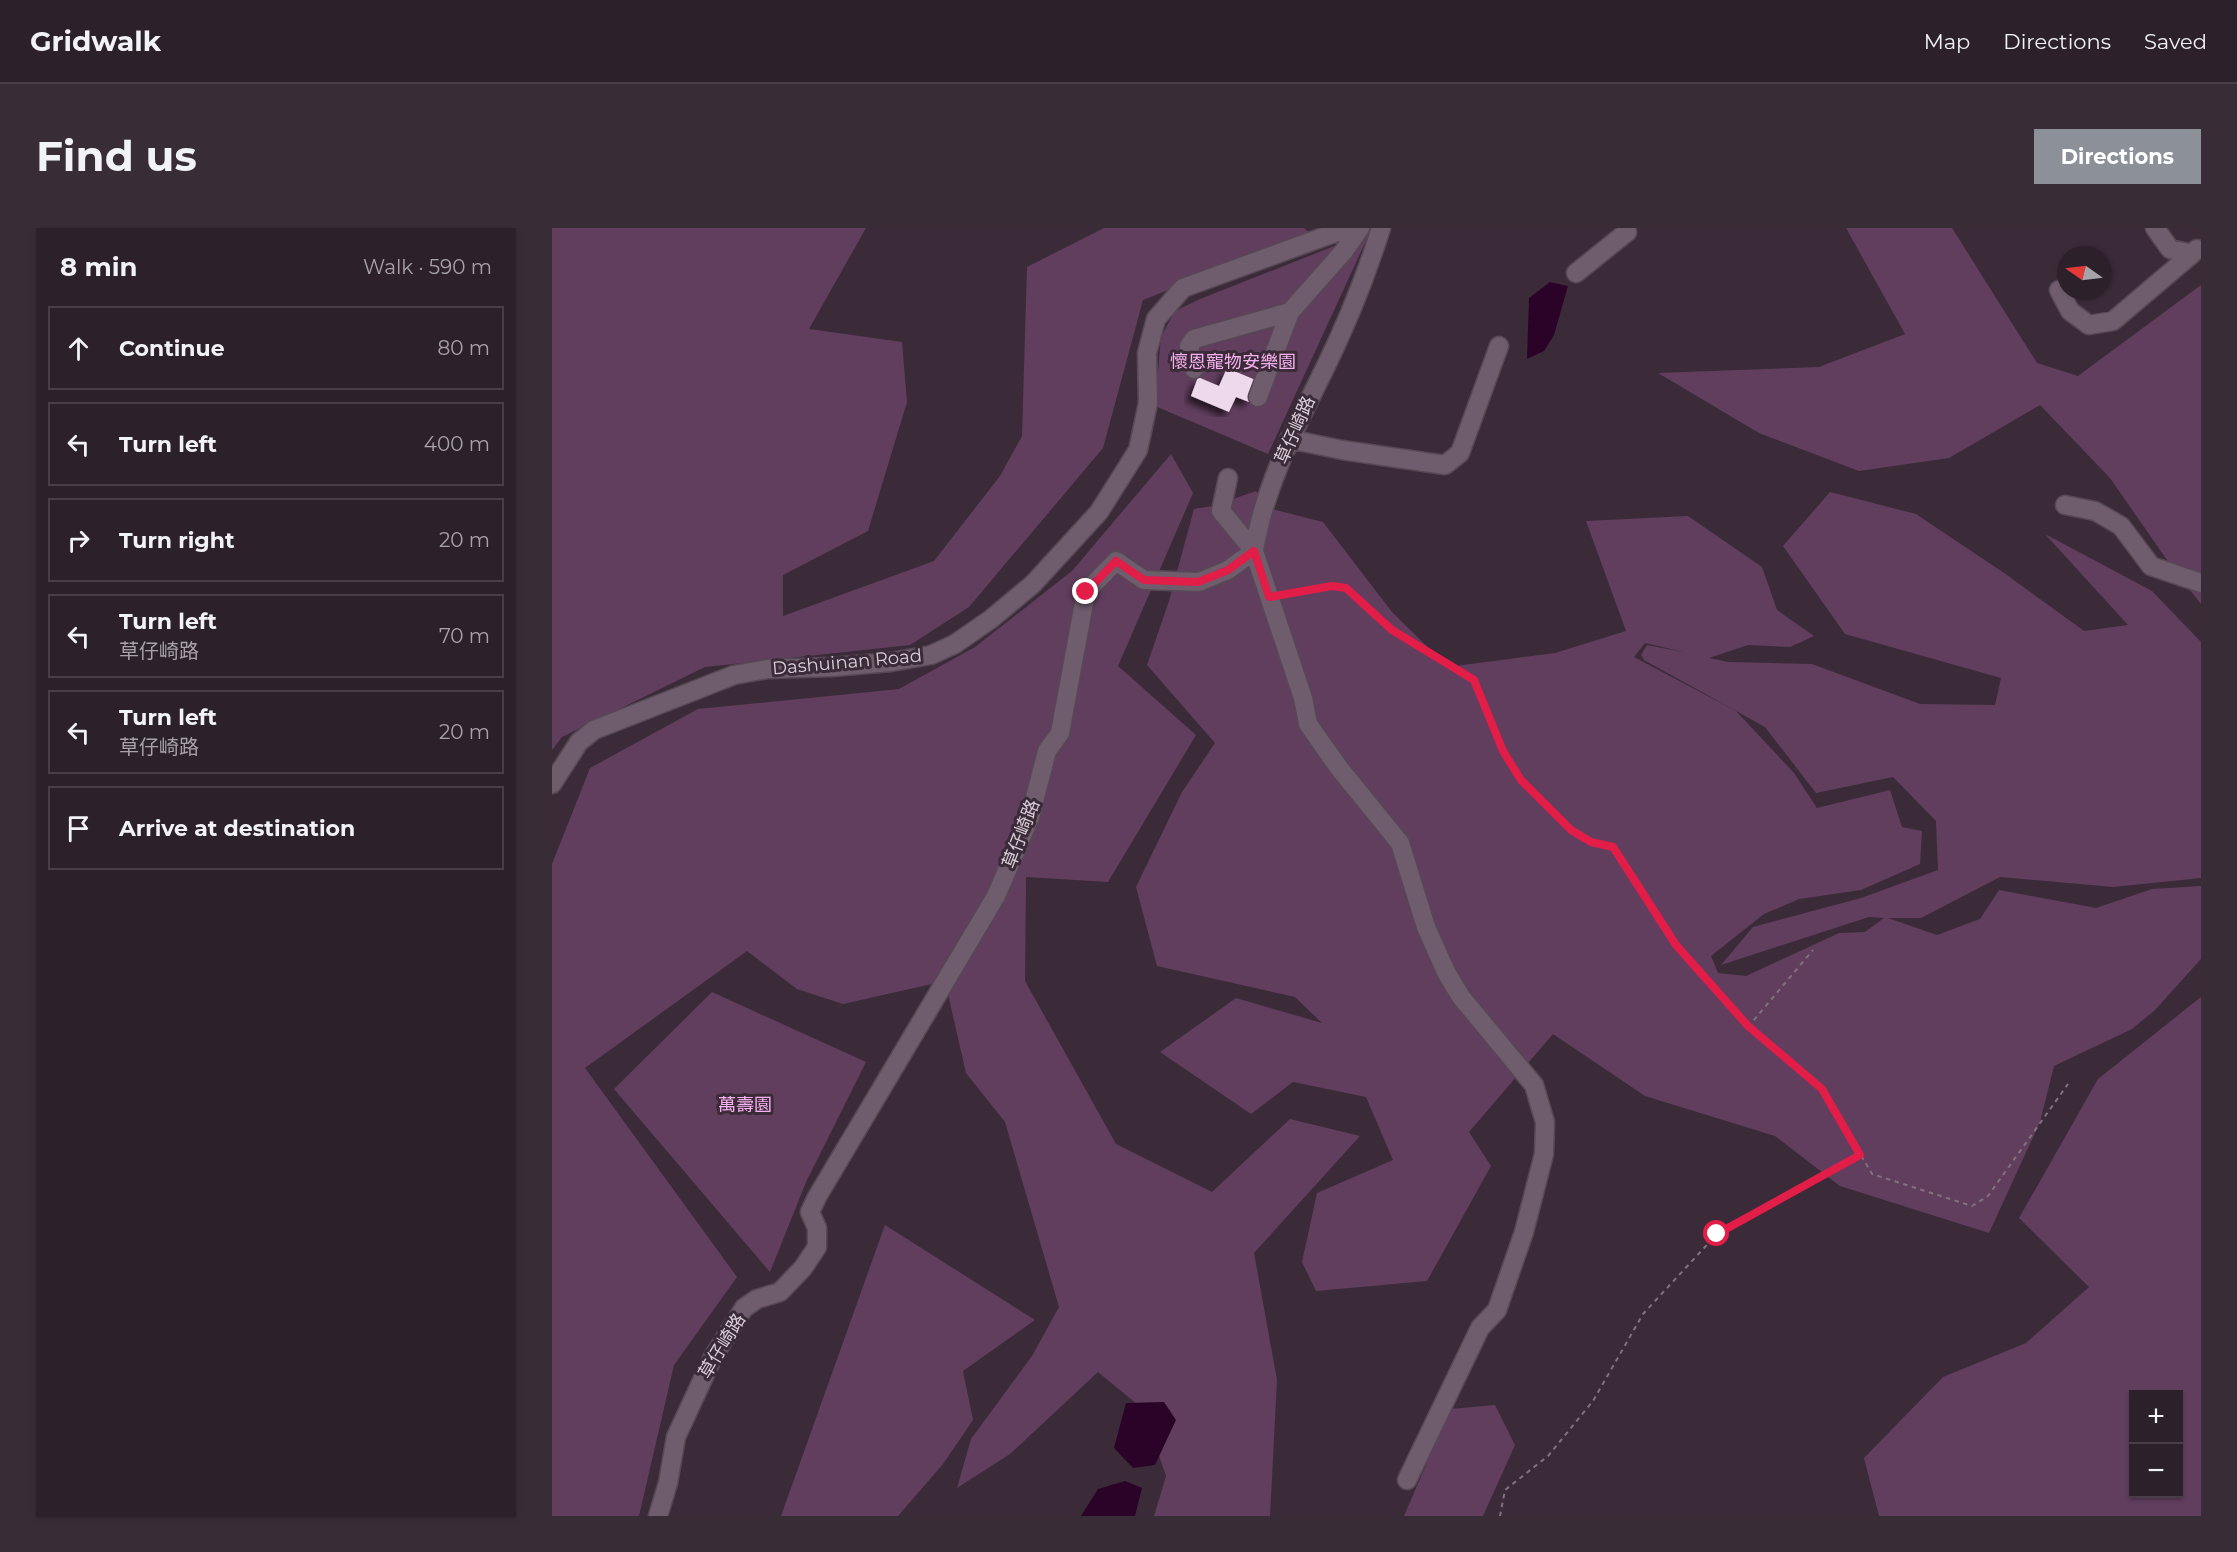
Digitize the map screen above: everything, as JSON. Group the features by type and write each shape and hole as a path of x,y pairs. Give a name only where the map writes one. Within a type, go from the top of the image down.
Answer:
{"street":[{"name":"Dashuinan Road","path":"552,784 579,742 594,730 704,686 734,675 768,669 832,668 931,655 955,644 991,619 1033,584 1099,512 1138,450 1148,403 1147,353 1156,319 1183,288 1348,228"},
{"path":"1258,397 1290,312 1344,251 1360,228"},
{"name":"草仔崎路","path":"658,1516 668,1483 676,1437 708,1368 744,1308 757,1299 780,1292 803,1268 817,1247 817,1228 810,1212 996,896 1030,817 1047,751 1060,733 1086,592 1116,561 1144,580 1198,582 1228,570 1254,551 1258,528 1289,439 1326,367 1366,273 1381,228"},
{"path":"1576,273 1627,231 1626,228"},
{"path":"2155,228 2170,249 2197,250"},
{"path":"2064,300 2070,311 2089,326 2113,321 2197,250"},
{"path":"1194,369 1189,346 1194,339 1290,312"},
{"path":"1289,439 1342,450 1445,465 1460,453 1499,346"},
{"path":"1228,478 1221,511 1254,551 1303,698 1308,723 1339,768 1400,843 1426,927 1446,972 1461,998 1534,1085 1545,1122 1544,1154 1524,1232 1497,1310 1480,1328 1407,1480"},
{"path":"2065,505 2095,511 2121,526 2151,566 2201,583"}],"path":[{"path":"1269,597 1332,586 1346,588 1392,630 1474,680 1503,751 1521,780 1571,830 1591,842 1613,847 1676,945 1748,1026 1822,1089 1872,1174 1972,1206 1988,1196 2068,1084"},
{"path":"1748,1026 1813,950"},
{"path":"1500,1516 1505,1490 1548,1456 1593,1401 1643,1314 1717,1234 1860,1155"}],"green space":[{"path":"552,228 866,228 809,329 902,342 907,402 868,531 783,575 783,616 934,561 1000,476 1022,436 1027,267 1104,228 1304,228 1311,234 1143,300 1103,448 969,607 910,645 705,667 562,737 552,750"},
{"path":"1846,228 1952,228 2037,363 2078,376 2201,285 2201,604 2174,570 2110,478 2040,405 1949,458 1859,471 1759,433 1658,373 1819,367 1905,334"},
{"name":"懷恩寵物安樂園","path":"1370,232 1268,454 1155,406 1161,337 1175,311"},
{"path":"1171,454 1193,493 1118,666 1196,735 1108,882 1026,877 1025,981 1116,1144 1212,1192 1290,1119 1360,1136 1254,1253 1277,1380 1270,1516 1154,1516 1166,1476 1143,1409 1098,1372 1010,1454 957,1488 971,1439 1032,1356 1059,1307 1005,1122 966,1073 945,981 843,1004 797,989 747,951 585,1068 737,1277 674,1365 639,1516 552,1516 552,864 590,768 698,709 899,689 975,647 1072,571"},
{"path":"1256,491 1272,509 1323,522 1392,612 1448,667 1555,653 1626,631 1586,521 1688,516 1762,567 1777,610 1814,636 1790,647 1748,645 1709,658 1728,662 1812,664 1920,704 1995,705 2001,678 1845,634 1783,546 1830,492 1916,514 2007,575 2084,631 2128,625 2045,534 2152,591 2201,642 2201,878 2113,887 2000,877 1921,918 1888,918 1937,935 1980,919 1999,890 2096,908 2152,889 2201,886 2201,959 2155,1010 2132,1029 2054,1066 2040,1122 1989,1233 1840,1186 1775,1136 1645,1096 1553,1034 1469,1132 1491,1166 1427,1281 1316,1291 1302,1262 1317,1193 1393,1160 1366,1097 1293,1082 1251,1114 1160,1052 1236,998 1322,1023 1295,997 1157,966 1136,887 1182,792 1215,743 1147,665 1169,601 1194,509 1213,506","holes":["1645,643 1688,653 1647,645 1641,655 1644,660 1765,727 1816,793 1893,777 1936,821 1938,870 1861,898 1753,927 1721,965 1869,917 1884,918 1865,932 1839,933 1746,976 1718,973 1711,956 1764,914 1799,899 1861,890 1920,864 1922,831 1902,827 1890,790 1817,808 1794,773 1736,711 1634,657"]},
{"name":"萬壽園","path":"712,992 866,1062 806,1182 770,1272 614,1089"},
{"path":"2201,997 2201,1516 1879,1516 1864,1458 1943,1377 2026,1343 2089,1287 2019,1218 2098,1079"},
{"path":"885,1225 1035,1320 963,1371 973,1420 943,1464 898,1516 781,1516"},
{"path":"1495,1405 1515,1445 1483,1516 1404,1516 1450,1409"}],"shaded area":[{"path":"1550,282 1568,286 1554,335 1544,351 1527,359 1529,298"},
{"path":"1164,1402 1176,1420 1155,1465 1133,1468 1114,1448 1126,1403"},
{"path":"1125,1481 1142,1488 1135,1516 1081,1516 1098,1489"}],"building":[{"path":"1227,368 1258,381 1249,402 1236,397 1229,412 1191,396 1198,377 1219,386"}],"route":[{"path":"1086,592 1116,561 1144,580 1198,582 1228,570 1254,551 1269,597 1332,586 1346,588 1392,630 1474,680 1503,751 1521,780 1571,830 1591,842 1613,847 1676,945 1748,1026 1822,1089 1860,1155 1717,1234"}]}
